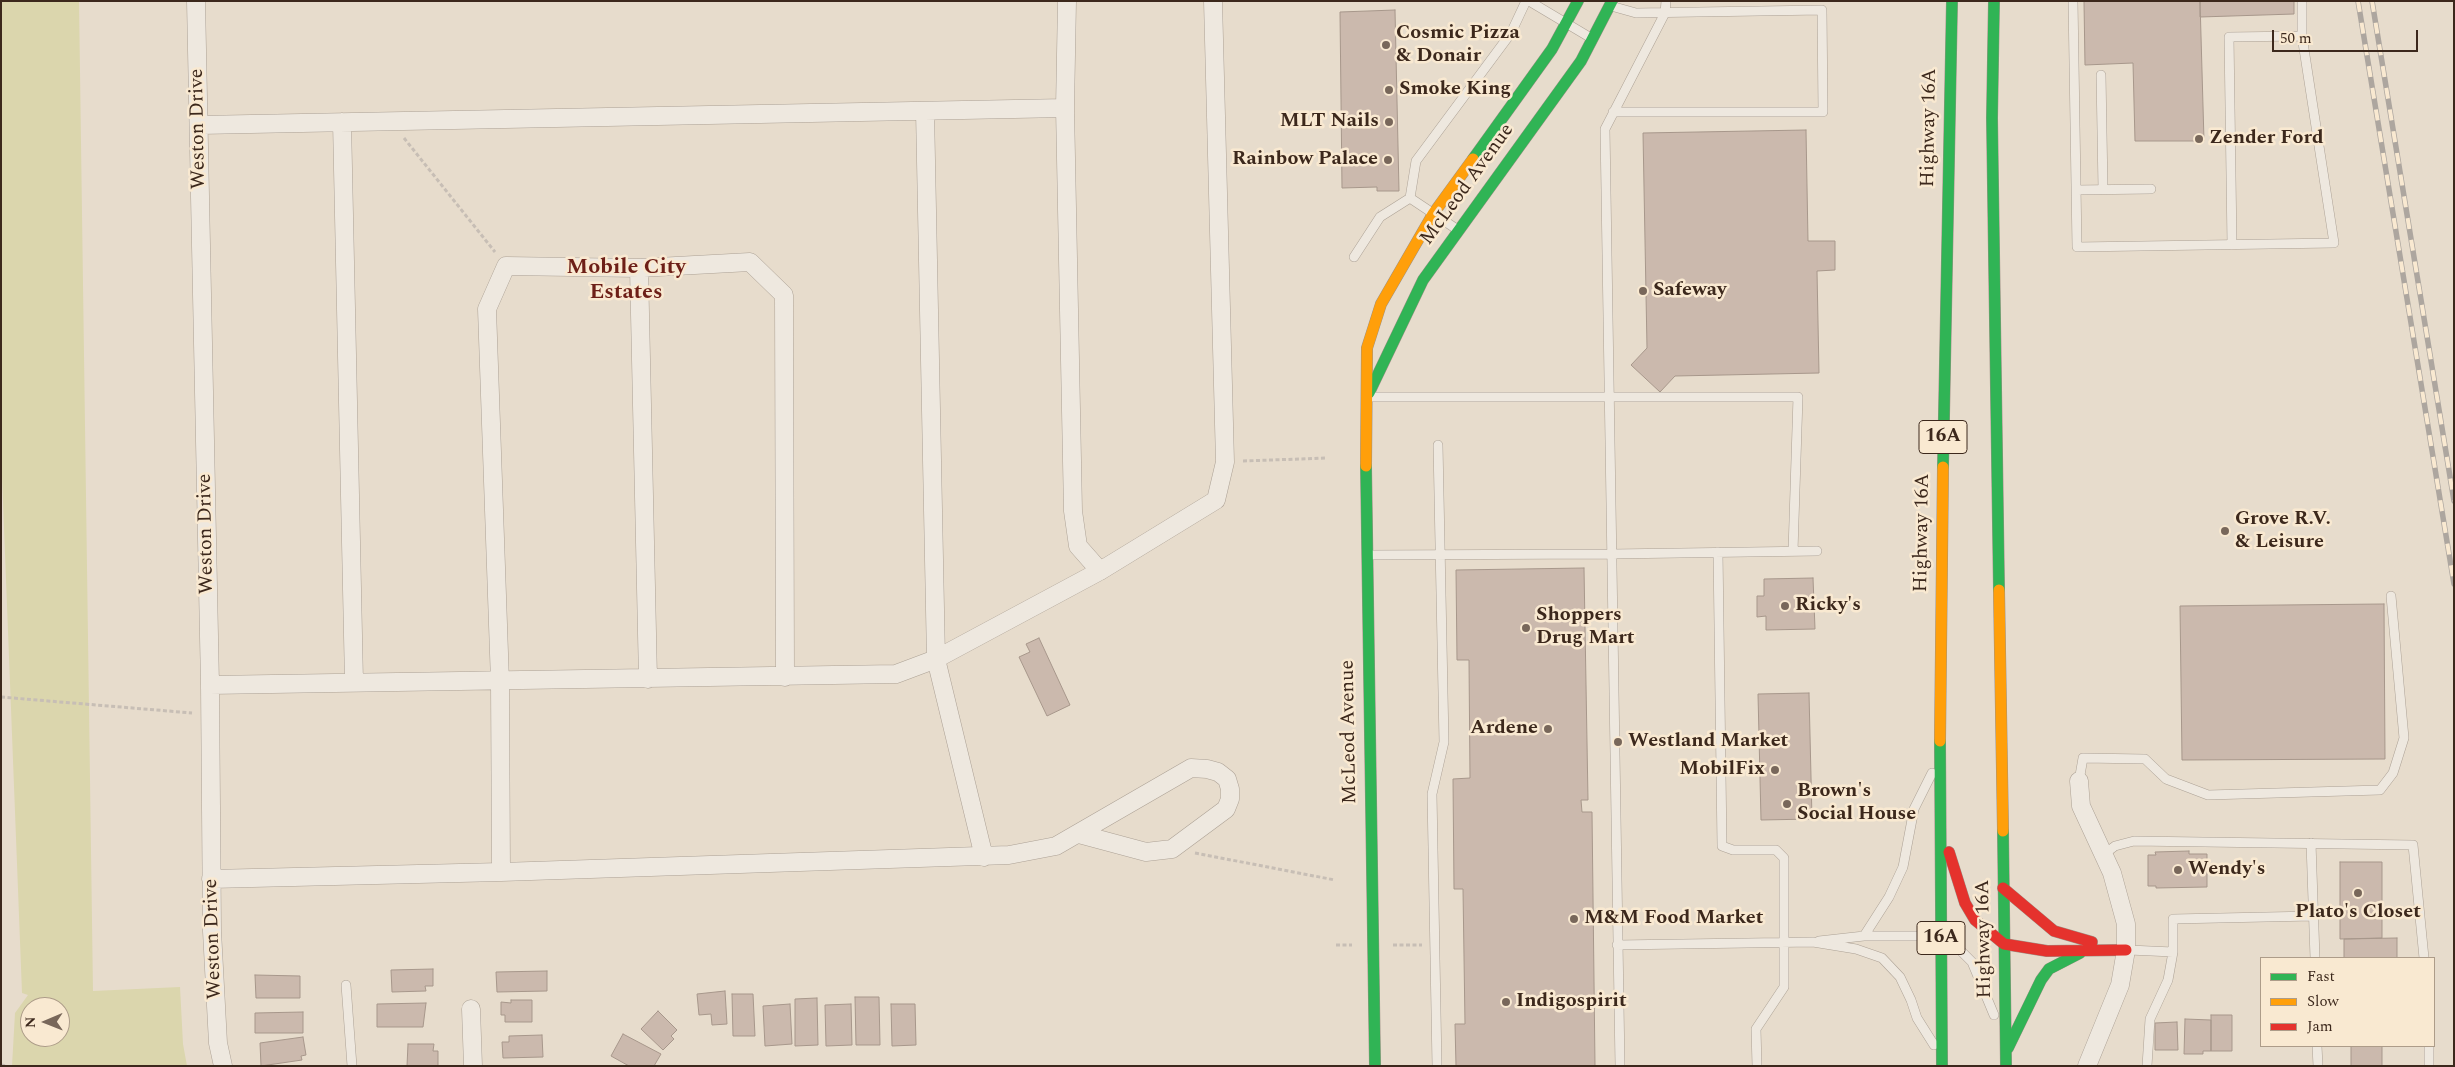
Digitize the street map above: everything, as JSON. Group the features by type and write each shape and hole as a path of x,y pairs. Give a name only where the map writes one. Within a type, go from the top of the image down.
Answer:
{"main road":[{"name":"McLeod Avenue","path":"1375,1066 1364,439 1367,397 1367,348 1381,304 1433,214 1552,49 1578,1"},
{"name":"Highway 16A","path":"1942,1062 1940,757 1944,364 1952,1"},
{"name":"Highway 16A","path":"1994,1 1992,118 2006,1066"},
{"name":"McLeod Avenue","path":"1367,397 1419,288 1458,230 1581,61 1593,39 1607,3"},
{"path":"1940,819 1965,903 1975,920 2004,944 2047,951 2126,950"},
{"path":"2003,888 2054,931 2126,950"},
{"path":"2006,1051 2041,980 2049,969 2068,958 2089,950"}],"street":[{"name":"Weston Drive","path":"196,1 210,685 211,879 218,1043 223,1066"},
{"path":"1068,1 1065,108 1074,511 1078,546 1100,571"},
{"path":"210,685 354,682 500,682 896,674 936,660 1100,571 1216,500 1225,462 1213,1"},
{"path":"200,125 1065,108"},
{"path":"925,110 936,660 984,858"},
{"path":"342,122 354,682"},
{"path":"501,872 500,682 487,309 506,266 639,268 750,262 784,295 785,677"},
{"path":"639,268 648,679"},
{"path":"211,879 984,858 1056,846 1190,768 1218,772 1227,779 1230,799 1226,809 1172,849 1146,852 1079,834"},
{"path":"2079,781 2081,806 2102,855 2112,873 2126,924 2126,950 2120,985 2087,1066"},
{"path":"471,1009 473,1066"}],"lane":[{"path":"1354,257 1380,217 1410,198 1416,161 1510,33 1528,1 1568,22 1593,39"},
{"path":"1620,1066 1605,129 1665,13 1666,1"},
{"path":"2073,1 2077,247 2334,243 2302,36 2302,1"},
{"path":"1607,3 1636,13 1665,13 1764,6 1822,10 1823,112 1613,112"},
{"path":"2232,245 2229,37 2302,36"},
{"path":"2101,75 2103,190"},
{"path":"2076,190 2151,189"},
{"path":"1410,198 1458,230"},
{"path":"1367,397 1798,397 1793,551"},
{"path":"1437,1066 1432,794 1444,742 1438,445"},
{"path":"1366,555 1817,551"},
{"path":"1718,552 1722,846 1733,850 1776,850 1784,858 1784,987 1756,1029 1757,1066"},
{"path":"2079,781 2083,758 2145,759 2166,780 2208,795 2380,790 2393,773 2404,738 2391,596"},
{"path":"1864,936 1889,897 1903,867 1914,809 1940,757"},
{"path":"2102,855 2115,846 2134,842 2413,844 2424,957"},
{"path":"2311,843 2315,957"},
{"path":"2147,1066 2150,1019 2168,980 2173,952 2173,919 2313,916"},
{"path":"1617,945 1814,942 1864,936 1941,936 1952,942 1972,962 1988,996 2006,1051"},
{"path":"1814,942 1856,949 1882,958 1900,977 1917,1018 1942,1062"},
{"path":"2126,950 2173,952"},
{"path":"346,985 352,1066"},
{"path":"2317,1047 2318,1066"},
{"path":"2429,1047 2429,1066"}],"path":[{"path":"390,121 506,266"},
{"path":"1225,462 1327,458"},
{"path":"1,696 210,714"},
{"path":"1172,849 1334,880"},
{"path":"1,1066 6,1066"}],"shaded area":[{"path":"1,1 79,1 93,991 180,987 183,1044 187,1066 12,1066 15,1013 20,1006 20,1047 70,1047 70,997 27,997 28,995 22,993 2,476 1,478"}],"building":[{"path":"2084,1 2200,1 2204,141 2135,141 2133,63 2085,65"},
{"path":"2200,1 2294,1 2294,14 2200,17"},
{"path":"1395,10 1399,191 1377,191 1377,187 1342,188 1340,12"},
{"path":"1806,130 1808,241 1835,241 1835,270 1817,271 1819,373 1675,376 1660,392 1631,365 1647,348 1643,133"},
{"path":"1584,568 1588,800 1581,800 1582,812 1592,812 1595,1066 1456,1066 1455,1024 1465,1024 1463,889 1454,889 1453,779 1470,778 1469,660 1457,660 1456,570"},
{"name":"Ricky's","path":"1813,578 1815,629 1766,630 1766,616 1757,617 1757,596 1764,596 1764,579"},
{"path":"2384,604 2385,759 2182,760 2180,606"},
{"path":"1039,638 1070,705 1047,716 1019,657 1030,652 1026,644"},
{"path":"1809,693 1812,819 1761,820 1758,694"},
{"name":"Wendy's","path":"2189,851 2189,854 2207,854 2207,887 2156,888 2156,886 2148,886 2148,855 2156,855 2155,852"},
{"path":"2340,862 2382,862 2382,938 2340,939"},
{"path":"2397,938 2397,957 2344,957 2344,939"},
{"path":"433,969 433,986 425,986 426,991 392,992 391,970"},
{"path":"547,971 547,991 497,992 496,972"},
{"path":"255,975 300,976 300,998 256,998"},
{"path":"725,991 727,1024 712,1025 711,1014 699,1015 697,994"},
{"path":"732,994 753,994 755,1036 733,1036"},
{"path":"855,997 879,997 880,1045 856,1045"},
{"path":"817,998 818,1045 795,1046 795,999"},
{"path":"511,1000 532,1000 532,1022 505,1022 505,1015 501,1015 501,1002 511,1003"},
{"path":"426,1003 423,1027 377,1027 377,1004"},
{"path":"790,1004 792,1044 765,1046 763,1006"},
{"path":"851,1004 852,1045 826,1046 825,1005"},
{"path":"891,1004 915,1004 916,1045 892,1046"},
{"path":"658,1011 677,1030 671,1036 674,1039 663,1050 641,1029"},
{"path":"303,1012 303,1033 255,1033 255,1013"},
{"path":"2211,1015 2232,1015 2232,1051 2211,1051"},
{"path":"2185,1019 2211,1020 2211,1051 2203,1051 2203,1054 2184,1054"},
{"path":"2177,1022 2178,1050 2155,1050 2155,1023"},
{"path":"623,1034 661,1054 654,1066 629,1066 611,1056"},
{"path":"542,1035 543,1057 503,1058 502,1042 509,1042 509,1036"},
{"path":"303,1037 306,1055 301,1056 302,1060 261,1066 260,1043"},
{"path":"408,1044 434,1044 433,1051 438,1051 438,1066 407,1066"},
{"path":"2351,1047 2382,1047 2382,1066 2351,1066"}],"railway":[{"path":"2358,1 2454,584"},
{"path":"2372,1 2454,501"}],"traffic: fast":[{"path":"1473,159 1552,49 1578,1"},
{"path":"1369,393 1423,280 1581,61 1612,1"},
{"path":"1943,467 1952,1"},
{"path":"1994,1 1992,118 1999,590"},
{"path":"1366,466 1375,1066"},
{"path":"1940,741 1942,1066"},
{"path":"2003,831 2006,1066"},
{"path":"2008,1048 2041,980 2049,969 2080,953"}],"traffic: slow":[{"path":"1366,466 1367,348 1381,304 1433,214 1473,159"},
{"path":"1940,741 1943,467"},
{"path":"1999,590 2003,831"}],"traffic: jam":[{"path":"1949,852 1965,903 1975,920 2004,944 2047,951 2126,950"},
{"path":"2003,888 2054,931 2092,942"}],"place":[{"name":"Cosmic Pizza & Donair","path":"1386,45"},
{"name":"Smoke King","path":"1389,90"},
{"name":"MLT Nails","path":"1389,122"},
{"name":"Zender Ford","path":"2199,139"},
{"name":"Rainbow Palace","path":"1388,160"},
{"name":"Safeway","path":"1643,291"},
{"name":"Grove R.V. & Leisure","path":"2225,531"},
{"name":"Ricky's","path":"1785,606"},
{"name":"Shoppers Drug Mart","path":"1526,628"},
{"name":"Ardene","path":"1548,729"},
{"name":"Westland Market","path":"1618,742"},
{"name":"MobilFix","path":"1775,770"},
{"name":"Brown's Social House","path":"1787,804"},
{"name":"Wendy's","path":"2178,870"},
{"name":"Plato's Closet","path":"2358,893"},
{"name":"M&M Food Market","path":"1574,919"},
{"name":"Indigospirit","path":"1506,1002"}],"district":[{"name":"Mobile City Estates","path":"626,282"}]}
